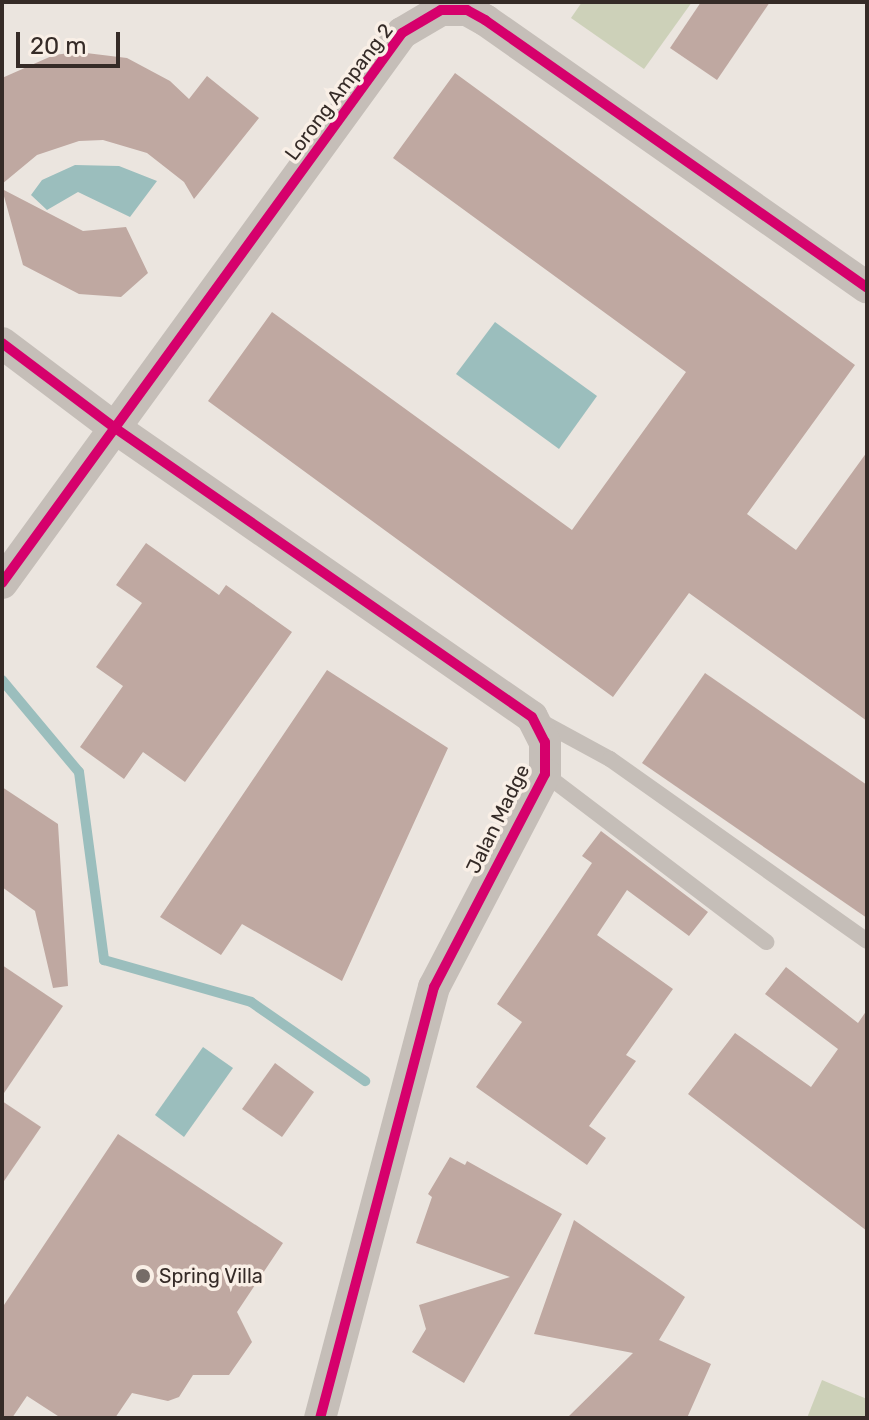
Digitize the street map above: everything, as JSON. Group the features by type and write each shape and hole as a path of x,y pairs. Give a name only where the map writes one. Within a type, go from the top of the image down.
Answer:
{"street":[{"name":"Lorong Ampang 2","path":"2,583 402,33 442,6 467,10 485,20 867,287"},
{"path":"2,343 115,428 532,717"},
{"name":"Jalan Madge","path":"320,1418 434,987 545,774 545,742 532,717"}],"lane":[{"path":"532,717 610,759 867,941"},
{"path":"545,774 766,942"}],"green space":[{"path":"582,2 692,2 644,69 571,18"},
{"path":"822,1380 867,1399 867,1418 807,1418"}],"water":[{"path":"75,165 119,166 157,181 130,217 78,192 47,210 31,195 42,180"},
{"path":"495,322 597,396 559,449 456,374"},
{"path":"203,1047 233,1068 184,1137 155,1115"}],"building":[{"path":"701,2 770,2 717,80 670,48"},
{"path":"78,52 127,58 170,81 189,99 207,76 259,118 194,199 184,182 147,153 103,140 79,141 37,155 2,184 2,78 54,55"},
{"path":"455,73 855,365 747,514 796,550 867,452 867,721 689,593 613,697 208,401 272,312 572,530 686,372 393,158"},
{"path":"2,189 83,231 126,227 148,273 121,297 79,294 23,265"},
{"path":"146,543 219,595 226,585 292,632 185,782 143,752 124,779 80,747 123,686 96,667 142,603 116,585"},
{"path":"327,670 448,748 342,981 242,924 221,955 160,917"},
{"path":"705,673 867,785 867,918 642,763"},
{"path":"2,787 58,824 68,986 53,988 35,911 2,887"},
{"path":"601,831 708,912 689,936 627,890 597,935 673,989 626,1055 636,1061 589,1126 606,1138 587,1165 476,1087 522,1022 497,1004 592,863 582,856"},
{"path":"2,965 63,1006 2,1096"},
{"path":"786,967 858,1023 867,1010 867,1231 688,1094 735,1033 811,1087 838,1049 765,994"},
{"path":"275,1063 314,1092 282,1137 242,1109"},
{"path":"2,1101 41,1127 2,1184"},
{"name":"Spring Villa","path":"118,1134 283,1243 237,1312 252,1342 229,1375 193,1375 179,1397 168,1401 132,1393 115,1418 61,1418 27,1396 12,1418 2,1418 2,1308"},
{"path":"450,1157 465,1165 467,1161 562,1214 464,1383 412,1352 426,1329 419,1305 510,1277 416,1243 432,1197 428,1194"},
{"path":"574,1220 685,1297 659,1340 711,1364 687,1418 567,1418 633,1353 534,1334"}],"waterway":[{"path":"2,680 79,772 104,960 251,1002 365,1081"}],"cycle path":[{"path":"2,583 402,33 441,10 467,10 485,20 867,287"},
{"path":"2,343 115,428 532,717 545,742 545,774 434,987 320,1418"}],"place":[{"name":"Spring Villa","path":"143,1276"}]}
